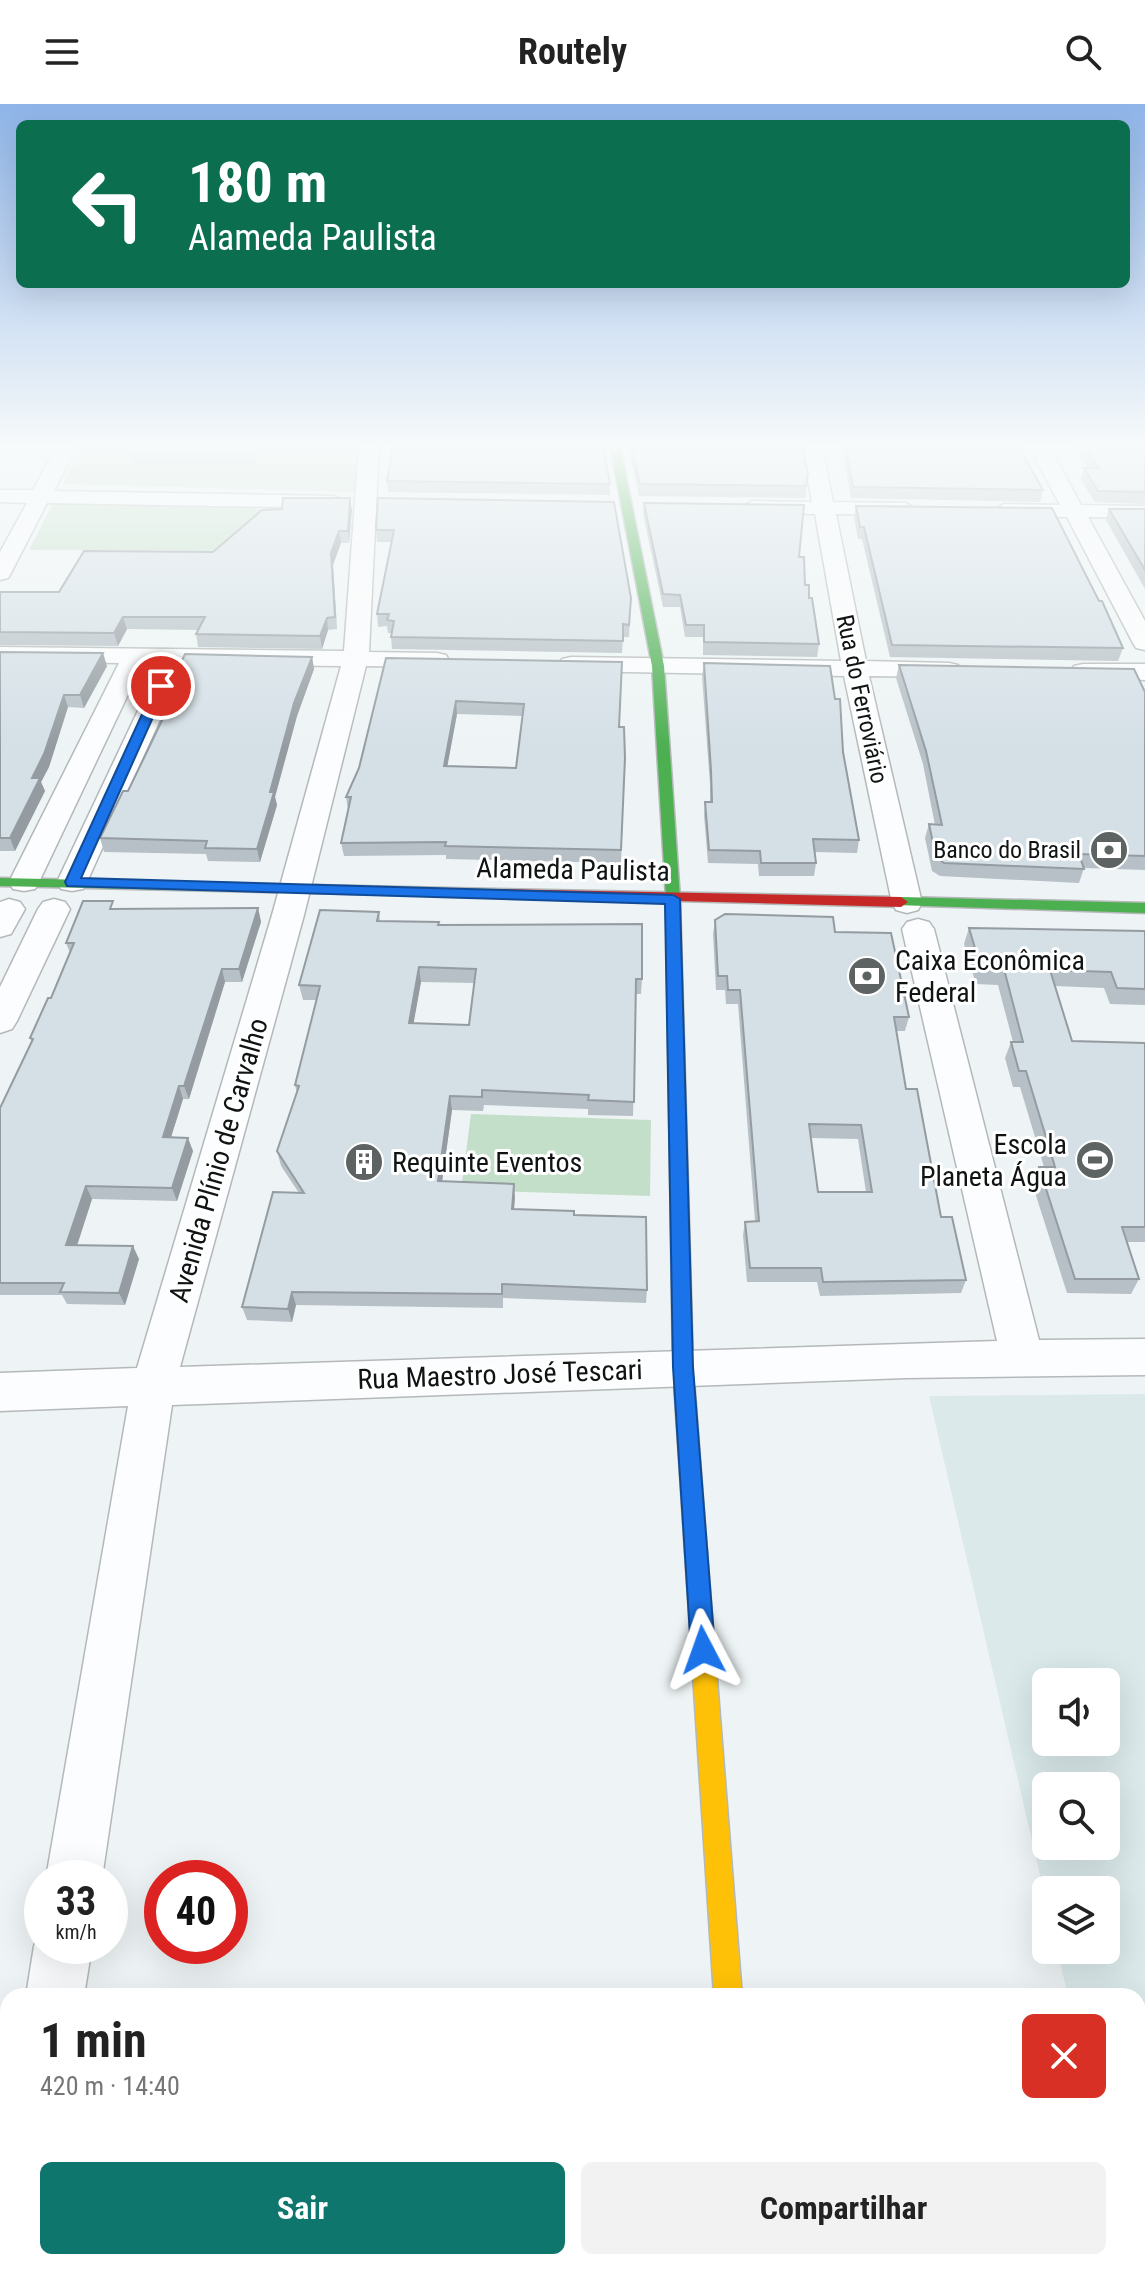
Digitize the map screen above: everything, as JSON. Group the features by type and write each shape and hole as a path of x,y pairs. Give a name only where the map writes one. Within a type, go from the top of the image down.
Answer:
{"street":[{"path":"0,573 14,547"},
{"name":"Avenida Plínio de Carvalho","path":"77,1860 153,1387 289,909 356,658 369,547"},
{"path":"642,547 658,666 673,899 683,1367 727,1988"},
{"name":"Rua do Ferroviário","path":"832,547 855,668 1022,1358"},
{"path":"1092,547 1145,643"},
{"path":"0,654 467,661"},
{"path":"0,1021 29,903 135,655"},
{"path":"29,903 176,656"},
{"path":"547,663 977,670"},
{"path":"1053,671 1145,672"},
{"name":"Alameda Paulista","path":"29,903 289,909 673,899 915,923 1145,908"},
{"name":"Rua Maestro José Tescari","path":"0,1392 683,1367 1145,1357"},
{"path":"56,1988 60,1964"}],"shaded area":[{"path":"1145,1394 1145,1988 1066,1988 1060,1964 1120,1964 1120,1876 1040,1876 1037,1860 1120,1860 1120,1772 1032,1772 1032,1841 929,1396"}],"green space":[{"path":"31,547 230,547 226,551 29,550"},
{"path":"471,1114 651,1120 650,1196 461,1190"}],"building":[{"path":"219,547 333,547 335,617 327,618 320,636 196,634 205,617 123,617 114,633 0,632 0,592 59,592 84,551 213,552"},
{"path":"391,547 622,547 631,598 629,625 623,624 623,641 391,637 394,621 387,620 389,614 377,614"},
{"path":"653,547 800,547 799,557 804,557 805,585 809,585 819,644 704,642 704,625 686,625 680,595 663,594"},
{"path":"869,547 1072,547 1099,601 1102,601 1123,648 892,645"},
{"path":"1131,547 1145,547 1145,570"},
{"path":"0,652 103,653 80,695 64,695 44,754 32,778 40,778 10,838 0,838"},
{"path":"185,654 312,657 294,703 270,792 274,792 257,849 205,848 207,841 100,838 123,791 128,791 180,683 171,683"},
{"path":"386,658 622,662 619,727 624,727 625,758 621,850 445,846 446,842 341,843 351,797 346,797 359,768","holes":["456,701 524,704 516,768 444,766"]},
{"path":"704,663 830,666 835,699 840,699 843,752 859,840 813,839 816,863 761,863 760,851 709,850 705,802 712,802"},
{"path":"899,665 1134,669 1145,692 1145,856 1079,854 1084,869 944,863 936,857 929,824 942,825 926,751"},
{"path":"83,901 113,901 110,909 258,908 239,969 222,969 184,1086 179,1086 163,1137 188,1138 172,1188 86,1186 66,1245 133,1246 119,1293 60,1292 64,1283 0,1283 0,1108 74,943 66,943"},
{"path":"320,910 379,912 377,921 439,922 438,925 642,924 642,979 636,979 634,1102 588,1100 589,1095 482,1090 482,1097 450,1096 438,1181 514,1184 512,1209 646,1217 647,1290 502,1284 502,1294 292,1292 288,1309 242,1307 273,1192 304,1193 277,1151 299,1086 295,1085 320,986 299,985","holes":["419,967 476,969 469,1025 409,1023"]},
{"path":"725,914 833,917 835,932 891,933 909,1017 894,1017 906,1089 917,1089 941,1217 952,1217 966,1280 823,1282 821,1268 750,1268 745,1222 759,1221 740,990 728,990 727,976 718,976 715,920","holes":["809,1124 861,1125 872,1192 818,1192"]},
{"path":"969,928 1145,931 1145,989 1117,988 1111,972 1050,970 1072,1041 1145,1043 1145,1227 1122,1227 1139,1279 1075,1279 1039,1167 1055,1167 1026,1071 1019,1071 1011,1042 1023,1042 1004,969 981,968"}],"traffic: fast":[{"path":"635,547 658,666 673,899 683,1367 696,1552"},
{"path":"0,882 494,893"},
{"path":"901,902 1145,908"}],"traffic: slow":[{"path":"696,1552 727,1988"}],"traffic: jam":[{"path":"494,893 901,902"}],"place":[{"name":"Banco do Brasil","path":"1109,850"},
{"name":"Caixa Econômica Federal","path":"867,976"},
{"name":"Escola Planeta Água","path":"1095,1160"},
{"name":"Requinte Eventos","path":"364,1162"}],"route":[{"path":"161,686 72,882 673,899 683,1367 703,1650"}]}
